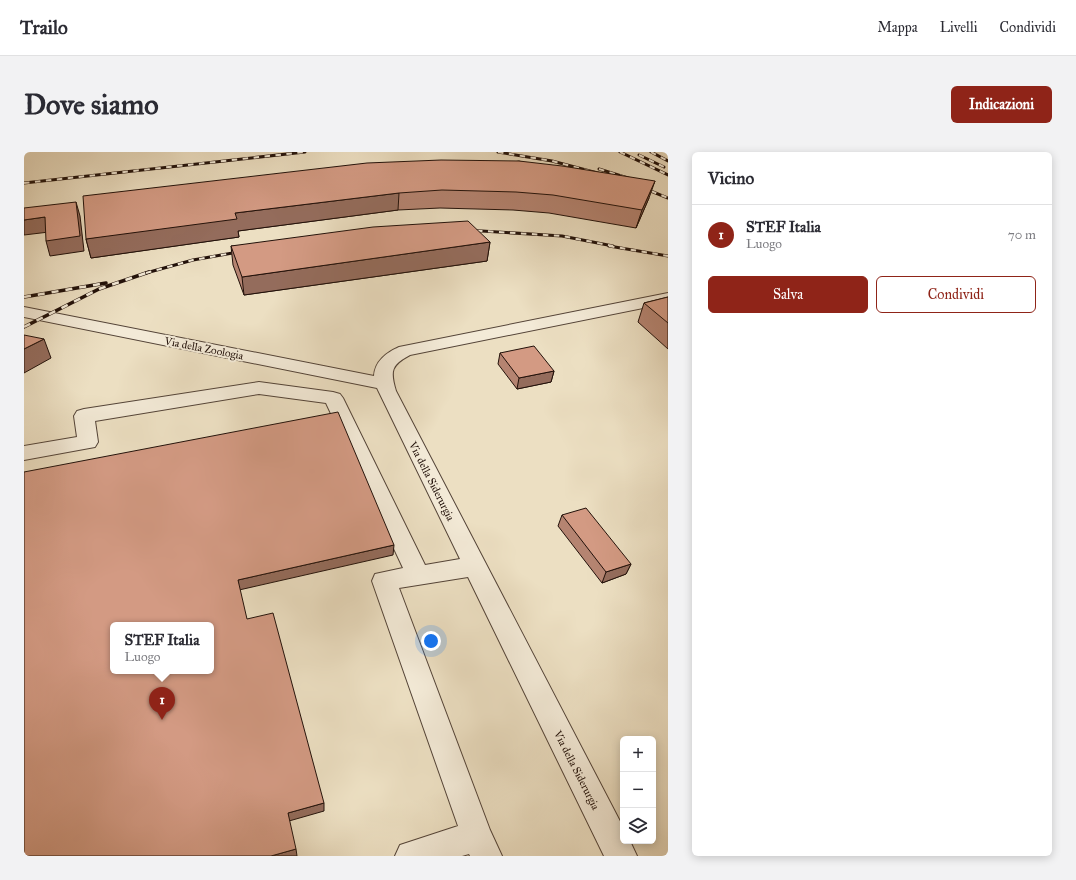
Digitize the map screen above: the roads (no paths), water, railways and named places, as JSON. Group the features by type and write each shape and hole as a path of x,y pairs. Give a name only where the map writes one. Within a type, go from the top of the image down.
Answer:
{"street":[{"path":"384,384 382,373 386,363 405,351 668,298"},
{"name":"Via della Zoologia","path":"24,312 384,384"},
{"name":"Via della Siderurgia","path":"384,384 621,856"},
{"path":"24,454 88,442 84,416 259,388 333,398 418,575"},
{"path":"411,856 482,846 384,581 475,566"}],"railway":[{"path":"24,183 305,152"},
{"path":"498,152 552,161 605,175"},
{"path":"620,152 668,175"},
{"path":"651,152 668,161"},
{"path":"639,155 664,167"},
{"path":"599,169 631,179"},
{"path":"641,187 668,198"},
{"path":"466,230 562,236 613,246"},
{"path":"609,246 668,256"},
{"path":"146,273 193,260 244,251"},
{"path":"24,327 99,289 146,273"},
{"path":"24,297 106,283"}],"place":[{"name":"STEF Italia","path":"162,720"}]}
